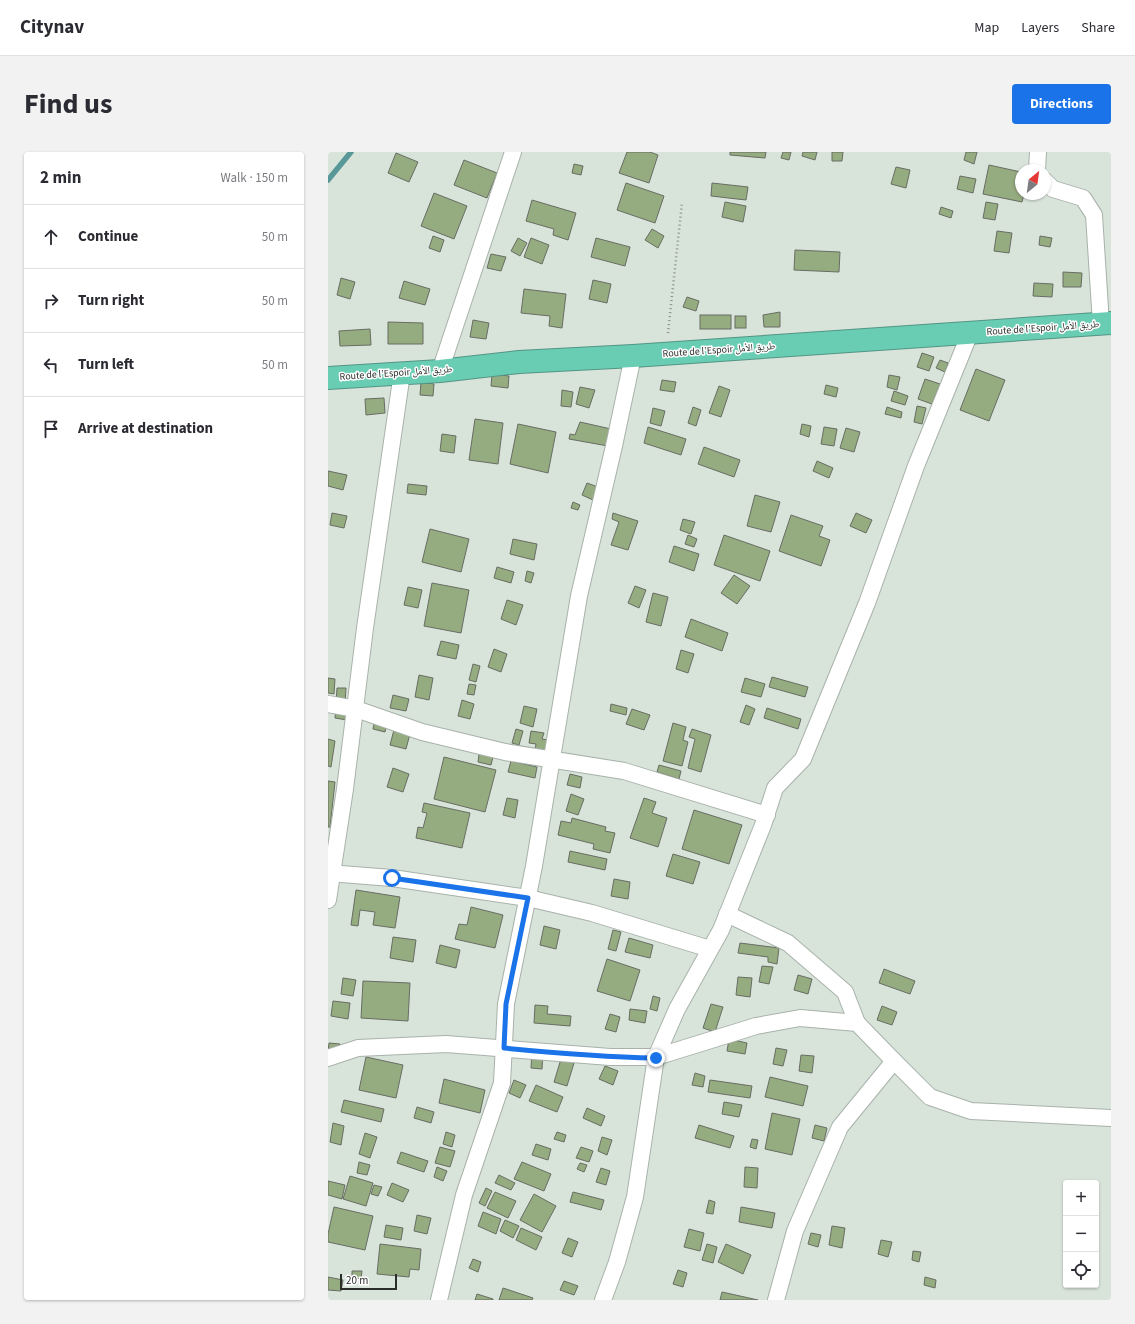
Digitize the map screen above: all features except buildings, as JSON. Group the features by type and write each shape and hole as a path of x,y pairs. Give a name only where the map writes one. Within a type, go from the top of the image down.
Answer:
{"highway":[{"name":"Route de l’Espoir طريق الأمل","path":"328,378 440,371 519,362 666,354 1106,324"}],"street":[{"path":"440,371 513,152"},
{"path":"1051,187 1053,189 1083,198 1094,215 1106,324"},
{"path":"603,1300 617,1262 635,1197 656,1058 677,1009 721,930 767,815 775,788 803,759 867,603 916,466 970,333"},
{"path":"439,1300 464,1195 502,1083 506,1004 528,898 579,596 614,446 633,356"},
{"path":"328,900 330,873 345,789 365,628 402,373"},
{"path":"328,704 356,708 422,732 505,752 624,772 767,815"},
{"path":"330,873 392,878 528,898 592,913 710,949"},
{"path":"727,914 788,943 845,992 858,1023 930,1097 972,1111 1111,1118"},
{"path":"328,1058 358,1048 446,1044 610,1057 656,1058 756,1026 800,1018 858,1023"},
{"path":"776,1300 795,1231 840,1127 894,1061"}],"path":[{"path":"666,354 682,202"}],"waterway":[{"path":"328,180 351,152"}],"route":[{"path":"392,878 528,898 506,1004 504,1048 610,1057 656,1058"}]}
